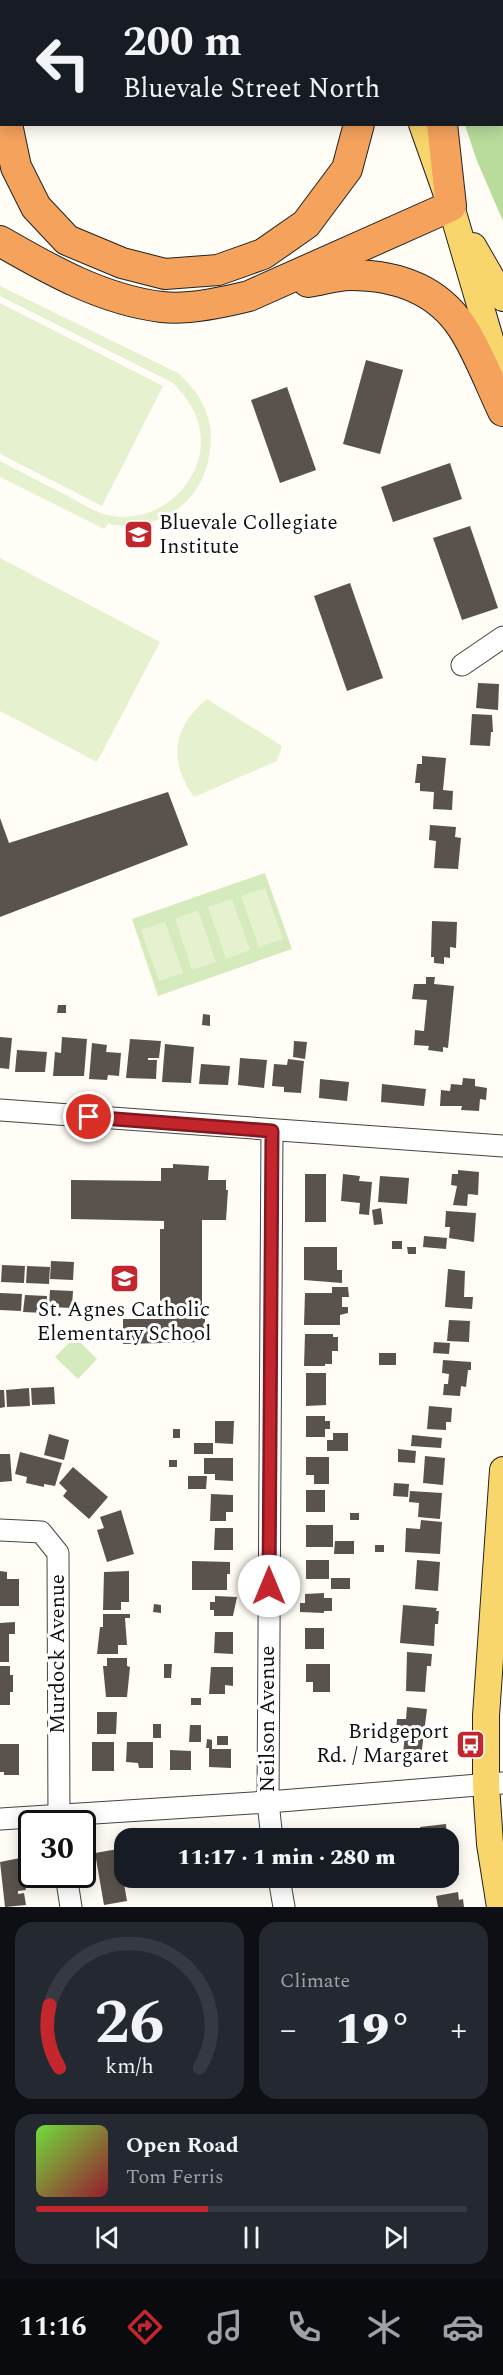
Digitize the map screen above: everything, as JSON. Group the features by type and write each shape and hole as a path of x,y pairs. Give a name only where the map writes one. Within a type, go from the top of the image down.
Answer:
{"highway":[{"path":"7,126 15,167 36,207 67,240 122,263 165,274 218,270 263,254 306,224 347,169 358,126"},
{"path":"0,241 47,268 111,296 164,307 222,303 249,296 451,206 442,126"},
{"path":"267,289 348,275 396,279 424,291 446,309 462,328 503,411"}],"main road":[{"path":"423,126 451,206 503,383"},
{"path":"451,206 503,298"},
{"path":"500,1907 490,1844 495,1784 486,1716 503,1470"}],"street":[{"path":"462,664 503,637"},
{"path":"0,1110 503,1146"},
{"name":"Neilson Avenue","path":"271,1828 268,1802 272,1131"},
{"name":"Murdock Avenue","path":"0,1530 41,1532 58,1553 59,1810"},
{"path":"96,1816 495,1784"},
{"path":"0,1819 18,1819"},
{"path":"68,1888 71,1907"},
{"path":"281,1888 284,1907"}],"green space":[{"path":"465,126 503,126 503,221 477,161"},
{"path":"0,286 178,373 192,388 203,405 209,422 210,450 206,469 199,485 189,499 176,510 161,519 145,524 127,526 108,524 104,529 0,477 0,461 96,511 106,515 131,517 165,504 179,493 190,479 198,463 201,445 195,414 173,383 0,296"},
{"path":"0,303 163,386 102,506 0,454"},
{"path":"0,558 160,642 97,762 0,711"},
{"path":"207,699 282,746 277,761 194,797 180,770 177,757 178,745 187,721"},
{"path":"265,873 292,949 158,996 132,919"},
{"path":"265,888 283,939 259,947 241,896"},
{"path":"232,899 250,950 226,959 208,907"},
{"path":"198,910 216,962 192,970 175,919"},
{"path":"165,922 183,973 159,981 141,930"},
{"path":"75,1337 97,1359 78,1379 55,1357"}],"building":[{"path":"366,360 403,370 380,454 343,444"},
{"path":"287,387 316,470 280,483 251,400"},
{"path":"450,463 462,499 393,522 381,487"},
{"path":"470,526 498,608 462,620 433,538"},
{"path":"350,583 383,678 347,691 314,596"},
{"path":"478,683 499,684 498,710 476,708"},
{"path":"472,714 492,715 493,732 491,732 490,746 470,745"},
{"path":"422,756 446,758 443,790 453,791 452,810 433,809 434,792 420,791 420,783 415,783 417,764 422,764"},
{"path":"168,792 188,845 0,917 0,818 9,843"},
{"path":"430,825 456,827 455,837 461,838 458,869 434,868 436,841 429,840"},
{"path":"432,921 457,922 456,948 450,947 450,958 444,957 444,964 434,963 434,957 431,957"},
{"path":"426,977 435,977 434,984 454,986 448,1048 443,1047 443,1052 428,1050 429,1046 414,1045 415,1030 424,1031 427,1000 412,999 414,984 426,984"},
{"path":"58,1005 66,1005 66,1013 57,1013"},
{"path":"203,1014 210,1015 210,1026 202,1025"},
{"path":"0,1037 12,1038 9,1069 0,1068"},
{"path":"62,1037 87,1039 84,1076 53,1076 55,1052 61,1053"},
{"path":"130,1039 161,1041 159,1058 148,1058 148,1060 157,1060 156,1079 126,1078"},
{"path":"294,1041 307,1042 305,1059 293,1057"},
{"path":"92,1043 107,1045 106,1052 121,1053 119,1076 108,1075 107,1080 89,1079"},
{"path":"165,1044 194,1047 191,1083 162,1082"},
{"path":"17,1050 47,1052 45,1072 15,1072"},
{"path":"240,1058 267,1060 264,1088 238,1085"},
{"path":"288,1059 304,1061 301,1093 284,1092 284,1087 272,1086 274,1064 287,1065"},
{"path":"201,1064 230,1066 228,1085 199,1084"},
{"path":"463,1078 475,1079 475,1086 487,1088 486,1100 480,1099 479,1111 461,1110 462,1106 440,1106 441,1090 450,1091 451,1084 462,1085"},
{"path":"320,1079 349,1082 347,1101 319,1098"},
{"path":"382,1084 426,1089 424,1106 381,1102"},
{"path":"173,1164 209,1166 208,1180 226,1180 226,1190 228,1190 226,1220 202,1220 202,1318 205,1318 205,1328 202,1328 202,1342 123,1344 123,1319 160,1319 160,1229 164,1229 164,1221 71,1219 71,1180 161,1181 161,1168 173,1168"},
{"path":"458,1170 479,1172 478,1195 468,1194 467,1206 453,1205 457,1186 451,1185 452,1174 458,1174"},
{"path":"305,1174 326,1174 326,1222 305,1222"},
{"path":"343,1174 360,1176 359,1181 372,1182 369,1215 359,1214 360,1203 341,1201"},
{"path":"380,1176 409,1178 407,1204 378,1202"},
{"path":"381,1208 383,1224 374,1225 372,1210"},
{"path":"446,1211 476,1213 474,1242 449,1238 450,1227 445,1227"},
{"path":"424,1236 447,1238 446,1249 423,1247"},
{"path":"392,1241 402,1241 402,1249 392,1249"},
{"path":"304,1247 337,1247 337,1270 342,1270 342,1283 304,1280"},
{"path":"407,1247 416,1247 416,1254 408,1254"},
{"path":"51,1261 74,1262 73,1280 50,1279"},
{"path":"2,1265 25,1266 24,1283 1,1282"},
{"path":"27,1266 50,1267 49,1284 26,1283"},
{"path":"448,1269 465,1271 464,1297 473,1297 472,1309 445,1307"},
{"path":"332,1287 348,1287 349,1297 342,1297 342,1307 348,1307 348,1313 340,1315 340,1325 304,1325 305,1293 332,1293"},
{"path":"50,1290 73,1291 72,1308 49,1307"},
{"path":"0,1293 22,1294 21,1311 0,1310"},
{"path":"25,1295 47,1296 46,1313 23,1312"},
{"path":"449,1320 470,1321 469,1342 447,1341"},
{"path":"305,1334 333,1334 333,1337 338,1337 338,1351 332,1351 332,1364 304,1366"},
{"path":"434,1342 450,1343 449,1354 433,1353"},
{"path":"379,1353 396,1353 396,1365 379,1365"},
{"path":"443,1360 471,1362 466,1387 461,1386 460,1396 443,1395 444,1384 448,1384 449,1374 442,1373"},
{"path":"306,1373 326,1373 326,1405 306,1406"},
{"path":"54,1387 55,1404 32,1405 31,1388"},
{"path":"29,1388 30,1406 7,1407 6,1390"},
{"path":"0,1390 4,1390 5,1407 0,1408"},
{"path":"429,1406 452,1408 451,1422 446,1422 446,1430 427,1429"},
{"path":"306,1416 325,1416 325,1421 330,1421 330,1429 325,1429 325,1437 306,1437"},
{"path":"215,1421 234,1421 233,1444 215,1443"},
{"path":"173,1429 180,1429 180,1438 173,1438"},
{"path":"333,1433 348,1433 348,1451 327,1451 327,1440 333,1440"},
{"path":"49,1434 69,1440 64,1460 44,1455"},
{"path":"412,1435 442,1438 441,1448 411,1446"},
{"path":"194,1443 213,1443 213,1454 194,1454"},
{"path":"398,1449 416,1451 415,1463 398,1462"},
{"path":"20,1452 62,1463 55,1486 44,1484 44,1487 26,1483 27,1477 15,1474"},
{"path":"0,1454 10,1454 12,1481 0,1482"},
{"path":"425,1456 445,1458 443,1485 423,1483"},
{"path":"306,1457 329,1457 329,1484 314,1484 314,1475 306,1475"},
{"path":"204,1458 233,1458 233,1481 215,1480 215,1474 204,1474"},
{"path":"169,1460 177,1460 177,1467 169,1467"},
{"path":"73,1467 108,1497 89,1519 63,1496 67,1491 59,1483"},
{"path":"188,1476 207,1476 206,1489 188,1489"},
{"path":"394,1483 409,1484 408,1497 393,1496"},
{"path":"306,1490 325,1490 325,1512 306,1512"},
{"path":"410,1491 442,1493 440,1519 418,1517 419,1503 409,1502"},
{"path":"211,1494 233,1495 233,1512 226,1512 226,1521 210,1521"},
{"path":"121,1510 134,1554 107,1562 97,1530 104,1528 100,1517"},
{"path":"350,1513 359,1513 359,1520 350,1520"},
{"path":"421,1520 442,1522 440,1554 405,1552 406,1528 420,1529"},
{"path":"306,1525 333,1525 333,1547 306,1547"},
{"path":"215,1528 233,1528 233,1550 214,1550"},
{"path":"335,1541 354,1541 354,1554 334,1554"},
{"path":"375,1545 384,1545 384,1552 375,1552"},
{"path":"306,1560 329,1560 329,1579 306,1579"},
{"path":"417,1560 440,1562 438,1591 415,1589"},
{"path":"192,1561 230,1562 227,1590 192,1590"},
{"path":"0,1571 7,1572 7,1579 19,1579 19,1606 0,1606"},
{"path":"129,1571 129,1602 121,1602 121,1610 103,1610 104,1572"},
{"path":"331,1578 350,1578 350,1589 331,1589"},
{"path":"324,1593 324,1598 332,1598 332,1611 300,1612 300,1603 305,1603 305,1594"},
{"path":"215,1596 237,1597 233,1616 214,1616 214,1610 210,1610 210,1602 215,1602"},
{"path":"154,1604 161,1605 161,1613 153,1612"},
{"path":"403,1605 437,1608 436,1611 439,1611 438,1624 435,1624 434,1646 400,1643"},
{"path":"103,1614 130,1614 130,1618 125,1618 127,1645 118,1645 118,1654 97,1654 100,1627 103,1627"},
{"path":"15,1622 15,1634 9,1634 9,1662 0,1662 0,1623"},
{"path":"305,1628 324,1628 324,1649 305,1649"},
{"path":"215,1632 233,1632 233,1654 214,1653"},
{"path":"407,1652 432,1654 431,1666 427,1666 425,1692 406,1691"},
{"path":"107,1658 127,1658 127,1666 130,1667 127,1697 106,1697 103,1666 107,1666"},
{"path":"164,1664 172,1664 171,1678 164,1678"},
{"path":"306,1664 330,1664 330,1692 313,1692 313,1682 306,1682"},
{"path":"0,1666 10,1666 10,1675 13,1675 10,1705 0,1705"},
{"path":"211,1667 233,1667 233,1686 225,1685 225,1694 209,1694"},
{"path":"191,1698 201,1698 201,1705 191,1705"},
{"path":"407,1707 427,1709 421,1757 403,1755 405,1733 396,1732 397,1719 406,1719"},
{"path":"97,1712 117,1712 116,1734 97,1734"},
{"path":"153,1724 161,1724 161,1738 153,1738"},
{"path":"190,1725 201,1725 201,1742 189,1742"},
{"path":"217,1736 228,1736 228,1745 217,1745"},
{"path":"207,1739 212,1740 212,1749 231,1749 231,1768 209,1767"},
{"path":"92,1742 114,1742 114,1771 92,1771"},
{"path":"127,1742 153,1742 153,1768 139,1768 138,1763 126,1762"},
{"path":"0,1744 19,1744 19,1775 4,1775 4,1772 0,1772"},
{"path":"170,1750 191,1751 191,1770 170,1770"},
{"path":"446,1824 446,1828 420,1828"},
{"path":"114,1850 114,1888 125,1888 127,1901 104,1905 96,1853"},
{"path":"18,1858 18,1888 26,1888 26,1890 18,1891 18,1894 24,1893 26,1905 5,1907 0,1862"},
{"path":"458,1892 459,1900 463,1899 464,1907 438,1907 436,1896"}],"place":[{"name":"Bluevale Collegiate Institute","path":"138,535"},
{"name":"St. Agnes Catholic Elementary School","path":"124,1279"},
{"name":"Bridgeport Rd. / Margaret","path":"470,1744"}],"route":[{"path":"89,1117 272,1131 269,1586"}]}
